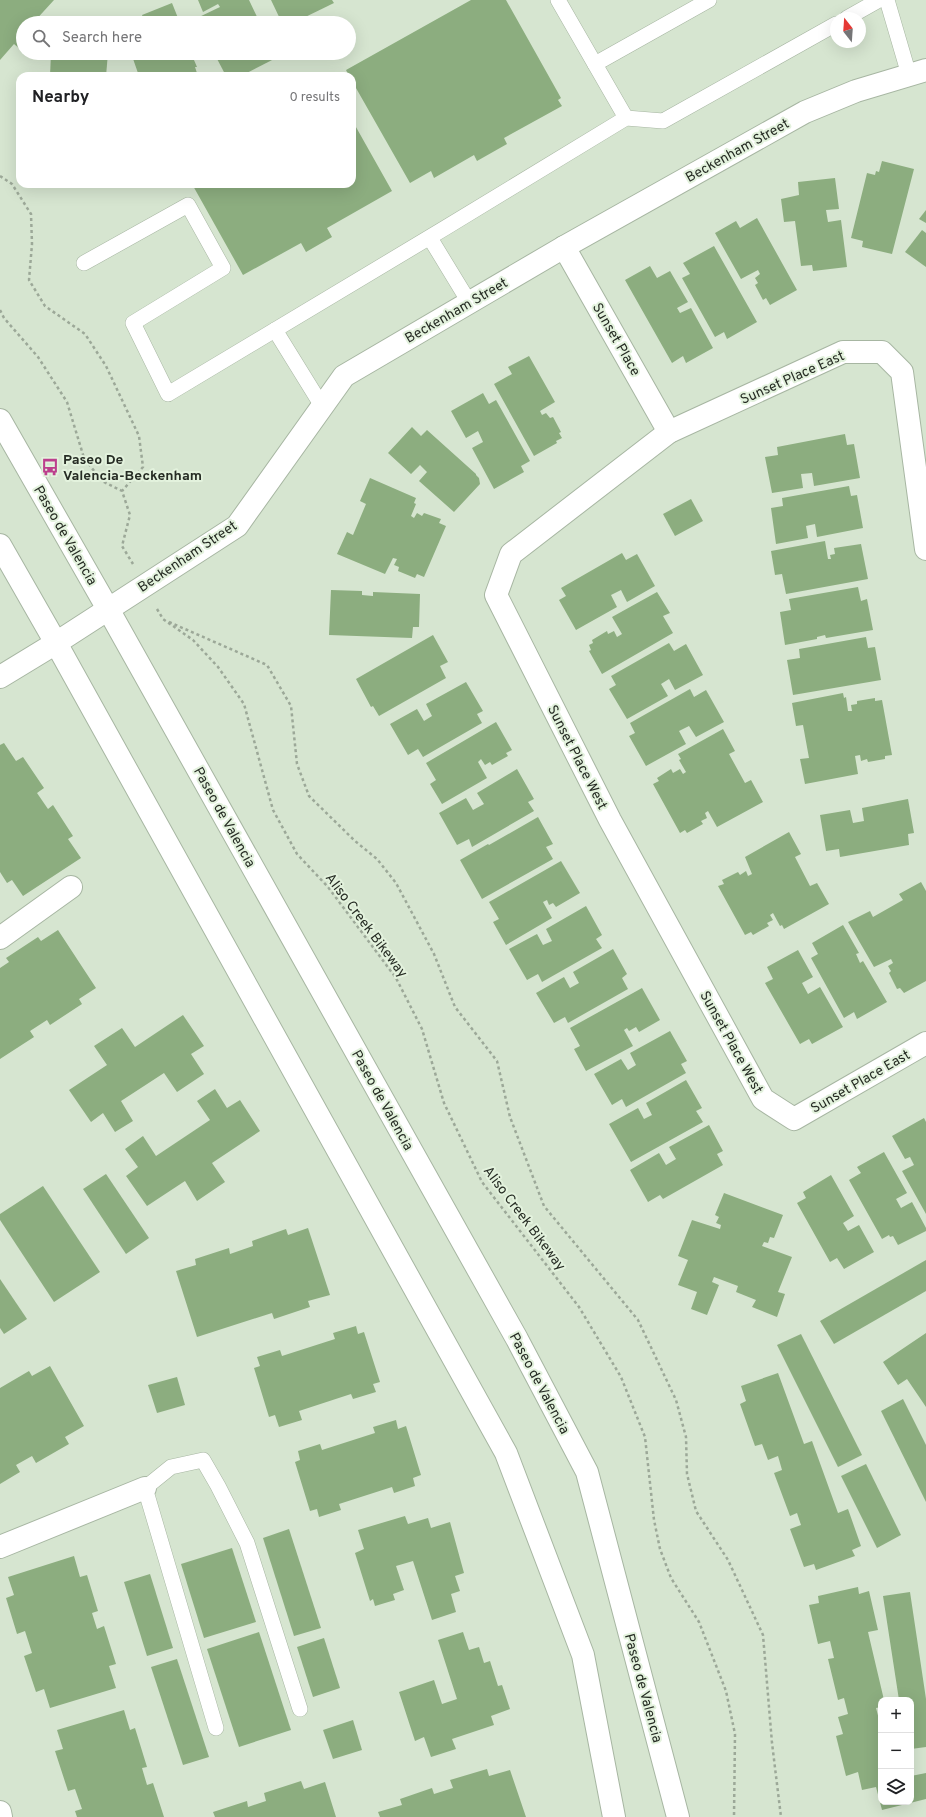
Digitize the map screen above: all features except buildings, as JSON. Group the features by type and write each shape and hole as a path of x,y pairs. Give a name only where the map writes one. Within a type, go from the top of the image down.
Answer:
{"street":[{"name":"Beckenham Street","path":"0,677 56,643 237,526 344,376 564,247 804,112 856,91 917,72"},
{"name":"Sunset Place","path":"564,247 669,432"},
{"name":"Sunset Place East","path":"669,432 843,352 882,352 902,372 926,549"},
{"name":"Paseo de Valencia","path":"0,420 108,609 517,1339 587,1472 678,1817"},
{"name":"Sunset Place West","path":"669,432 511,554 496,595 610,820 763,1099 794,1119"},
{"path":"0,545 56,643 506,1453 583,1655 614,1817"},
{"path":"0,938 71,887"},
{"name":"Sunset Place East","path":"794,1119 926,1043"},
{"path":"0,1547 145,1488"},
{"path":"0,1812 1,1817"}],"lane":[{"path":"558,0 626,118"},
{"path":"595,64 709,0"},
{"path":"858,12 879,0"},
{"path":"887,0 917,72"},
{"path":"84,264 188,205 222,268 133,323 168,394 430,238 626,118 663,121 830,27"},
{"path":"430,238 469,302"},
{"path":"275,330 322,406"},
{"path":"216,1728 145,1488 171,1467 203,1460 218,1486 247,1543 300,1709"}],"path":[{"path":"0,176 12,184 31,214 32,244 28,280 45,306 85,334 106,366 139,436 143,467 122,491 102,481 84,458 67,402 38,357 4,318 0,310"},
{"name":"Aliso Creek Bikeway","path":"122,491 130,515 122,546 163,619 193,640 218,667 244,704 273,810 297,854 328,887 396,978 422,1029 444,1102 482,1182 579,1307 621,1377 645,1437 654,1520 660,1550 671,1578 699,1622 726,1692 735,1734 734,1817"},
{"path":"163,619 267,665 291,706 297,764 309,796 355,842 377,859 396,883 434,954 455,1007 497,1061 510,1117 544,1206 638,1320 676,1400 686,1437 686,1474 696,1511 728,1560 763,1635 772,1743 781,1817"}],"place":[{"name":"Paseo De Valencia-Beckenham","path":"50,467"}]}
